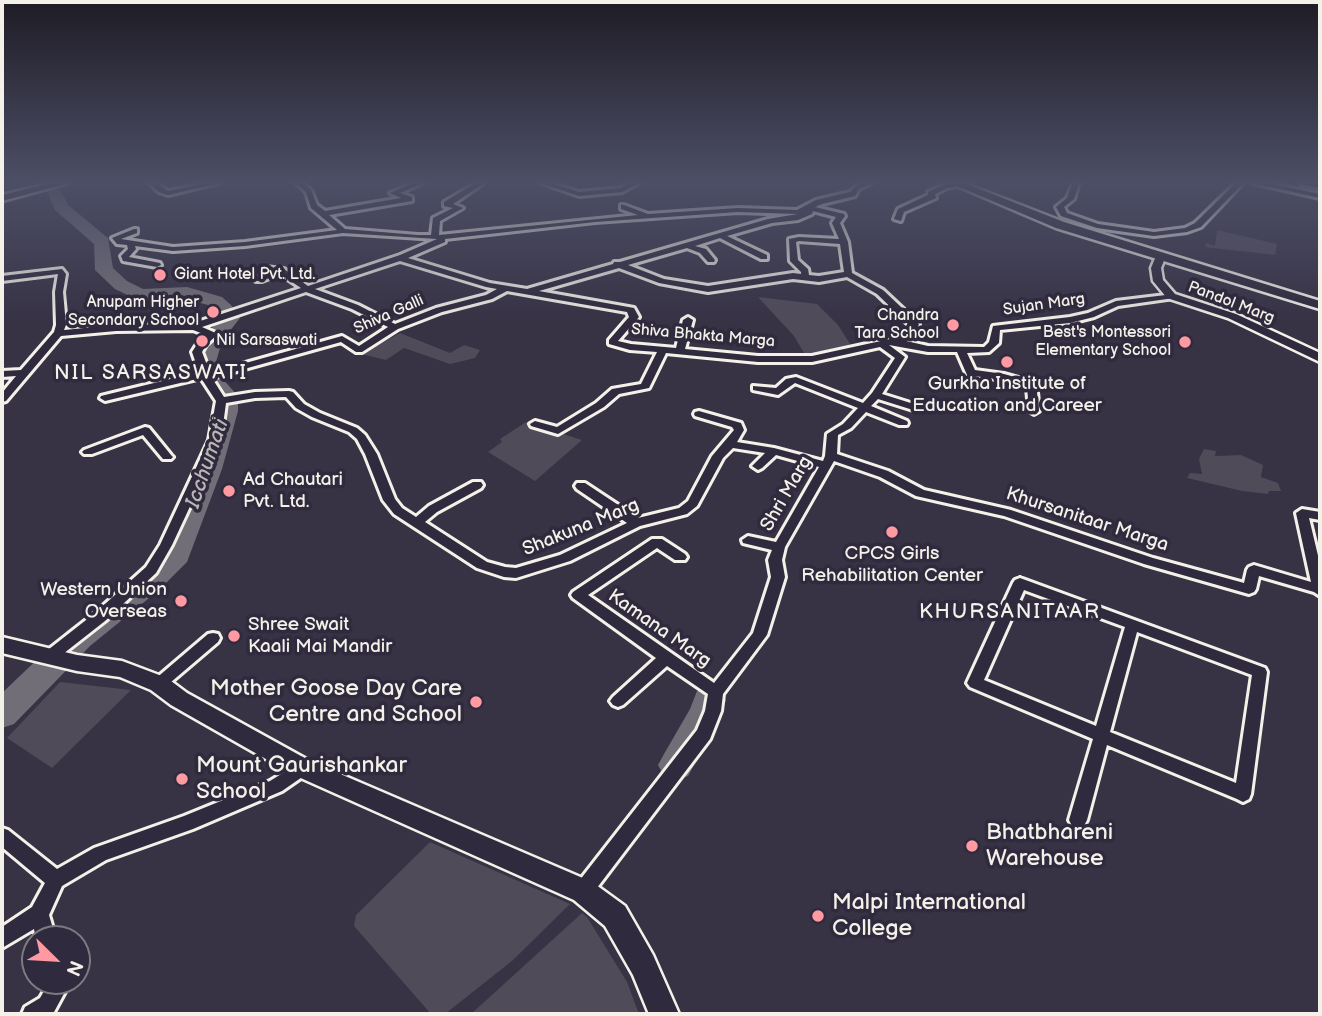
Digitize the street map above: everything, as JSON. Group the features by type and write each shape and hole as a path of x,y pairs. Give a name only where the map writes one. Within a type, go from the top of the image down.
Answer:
{"main road":[{"path":"1076,230 1320,305"},
{"path":"2,645 77,663 122,669 159,684 302,768 583,891 615,916 643,965 664,1014"}],"street":[{"path":"435,230 435,237"},
{"path":"134,231 116,238 120,242 130,244 173,249 245,244 343,231 448,237 495,230"},
{"path":"400,258 433,270 529,291 740,230"},
{"path":"839,230 844,242 848,274"},
{"path":"1128,230 1154,234 1183,230"},
{"path":"721,236 764,257"},
{"path":"192,327 309,290 400,258 448,237"},
{"path":"285,239 297,250"},
{"path":"805,277 805,271 794,261 792,241 799,239 844,242"},
{"path":"130,244 132,250 125,256 126,259 153,268 173,249"},
{"path":"689,246 703,251 711,260"},
{"name":"Pandol Marg","path":"1160,258 1156,268 1157,281 1171,296 1233,316 1320,358"},
{"path":"617,264 662,281 708,289 793,276 818,279 848,274 872,285 914,324 913,330 893,341"},
{"path":"268,269 281,271 309,290 355,307 395,327"},
{"path":"2,278 59,271 62,274 59,292 61,325 58,333 2,399"},
{"path":"260,279 281,271"},
{"name":"Shiva Galli","path":"205,375 342,339 359,350 395,327 489,297 506,288"},
{"name":"Shiva Bhakta Marga","path":"529,291 631,310 634,317 612,342 629,347 758,359 812,359 893,341"},
{"name":"Sujan Marg","path":"893,341 928,349 962,352 986,350 992,346 996,328 1079,318 1116,304 1171,296"},
{"path":"680,352 688,320"},
{"path":"49,657 141,580 157,561 215,440 227,400 205,375 197,352 202,343 213,334 210,331 192,327 116,328 58,333"},
{"name":"Shri Marg","path":"583,891 704,734 713,711 716,692 760,635 778,577 775,560 779,547 829,460 833,434 847,426 858,406 876,396 900,357 881,344"},
{"path":"535,424 558,431 600,405 616,391 645,386 663,349"},
{"path":"962,352 971,373 1004,377 1032,385 1034,411"},
{"path":"2,374 24,373"},
{"path":"105,398 124,387 205,375"},
{"path":"757,388 778,392 790,381 796,380 903,423"},
{"name":"Shakuna Marg","path":"227,400 289,394 300,407 353,430 361,437 371,454 389,500 398,511 482,565 516,573 565,558 636,523 688,508 718,456 730,444"},
{"path":"876,396 913,407"},
{"path":"699,414 719,415 739,427 730,444 829,460"},
{"path":"88,452 145,430 167,457"},
{"path":"758,467 774,451"},
{"name":"Khursanitaar Marga","path":"829,460 884,474 920,493 1007,513 1149,561 1249,589 1254,570 1320,590"},
{"path":"417,522 433,509 477,485"},
{"path":"581,486 636,523"},
{"path":"1320,516 1303,513 1320,590"},
{"path":"748,540 779,547"},
{"name":"Kamana Marg","path":"680,557 657,542 578,595 716,692"},
{"path":"1020,583 1132,626 1259,672 1243,794 975,683 1020,583"},
{"path":"1078,820 1132,626"},
{"path":"159,684 213,638"},
{"path":"618,701 666,658"},
{"path":"2,938 39,915 56,880 100,854 187,823 276,786 302,768"},
{"path":"2,836 56,880"},
{"path":"39,915 42,925"},
{"path":"32,1014 47,1005 53,995"}],"shaded area":[{"path":"1217,230 1277,244 1275,255 1205,247 1206,243 1215,246"},
{"path":"758,297 817,304 838,325 852,347 807,358 794,336"},
{"path":"400,333 450,353 464,345 480,350 475,358 450,364 404,348 386,360 361,354"},
{"path":"526,422 582,440 535,481 488,452 502,442 500,439"},
{"path":"1204,449 1216,451 1215,456 1241,455 1263,465 1261,477 1278,483 1281,491 1269,491 1268,494 1242,491 1187,478 1190,473 1202,474 1199,459"},
{"path":"60,682 131,690 52,768 7,738"},
{"path":"430,842 570,904 512,961 445,1014 431,1014 354,926 356,915"},
{"path":"582,913 627,982 639,1014 471,1014"}],"waterway":[{"name":"Icchumati","path":"2,714 79,638 149,583 177,555 210,469 227,411 227,396 216,387 208,375 205,362 212,340 230,318 224,309 215,301 187,293 140,295 121,285 104,270 102,242 88,230"},
{"path":"676,765 706,712 709,700"}],"place":[{"name":"Giant Hotel Pvt. Ltd.","path":"160,275"},
{"name":"Anupam Higher Secondary School","path":"213,312"},
{"name":"Chandra Tara School","path":"953,325"},
{"name":"Nil Sarsaswati","path":"202,341"},
{"name":"Best's Montessori Elementary School","path":"1185,342"},
{"name":"Gurkha Institute of Education and Career","path":"1007,362"},
{"name":"Ad Chautari Pvt. Ltd.","path":"229,491"},
{"name":"CPCS Girls Rehabilitation Center","path":"892,532"},
{"name":"Western Union Overseas","path":"181,601"},
{"name":"Shree Swait Kaali Mai Mandir","path":"234,636"},
{"name":"Mother Goose Day Care Centre and School","path":"476,702"},
{"name":"Mount Gaurishankar School","path":"182,779"},
{"name":"Bhatbhareni Warehouse","path":"972,846"},
{"name":"Malpi International College","path":"818,916"}],"district":[{"name":"NIL SARSASWATI","path":"151,374"},
{"name":"KHURSANITAAR","path":"1010,613"}]}
